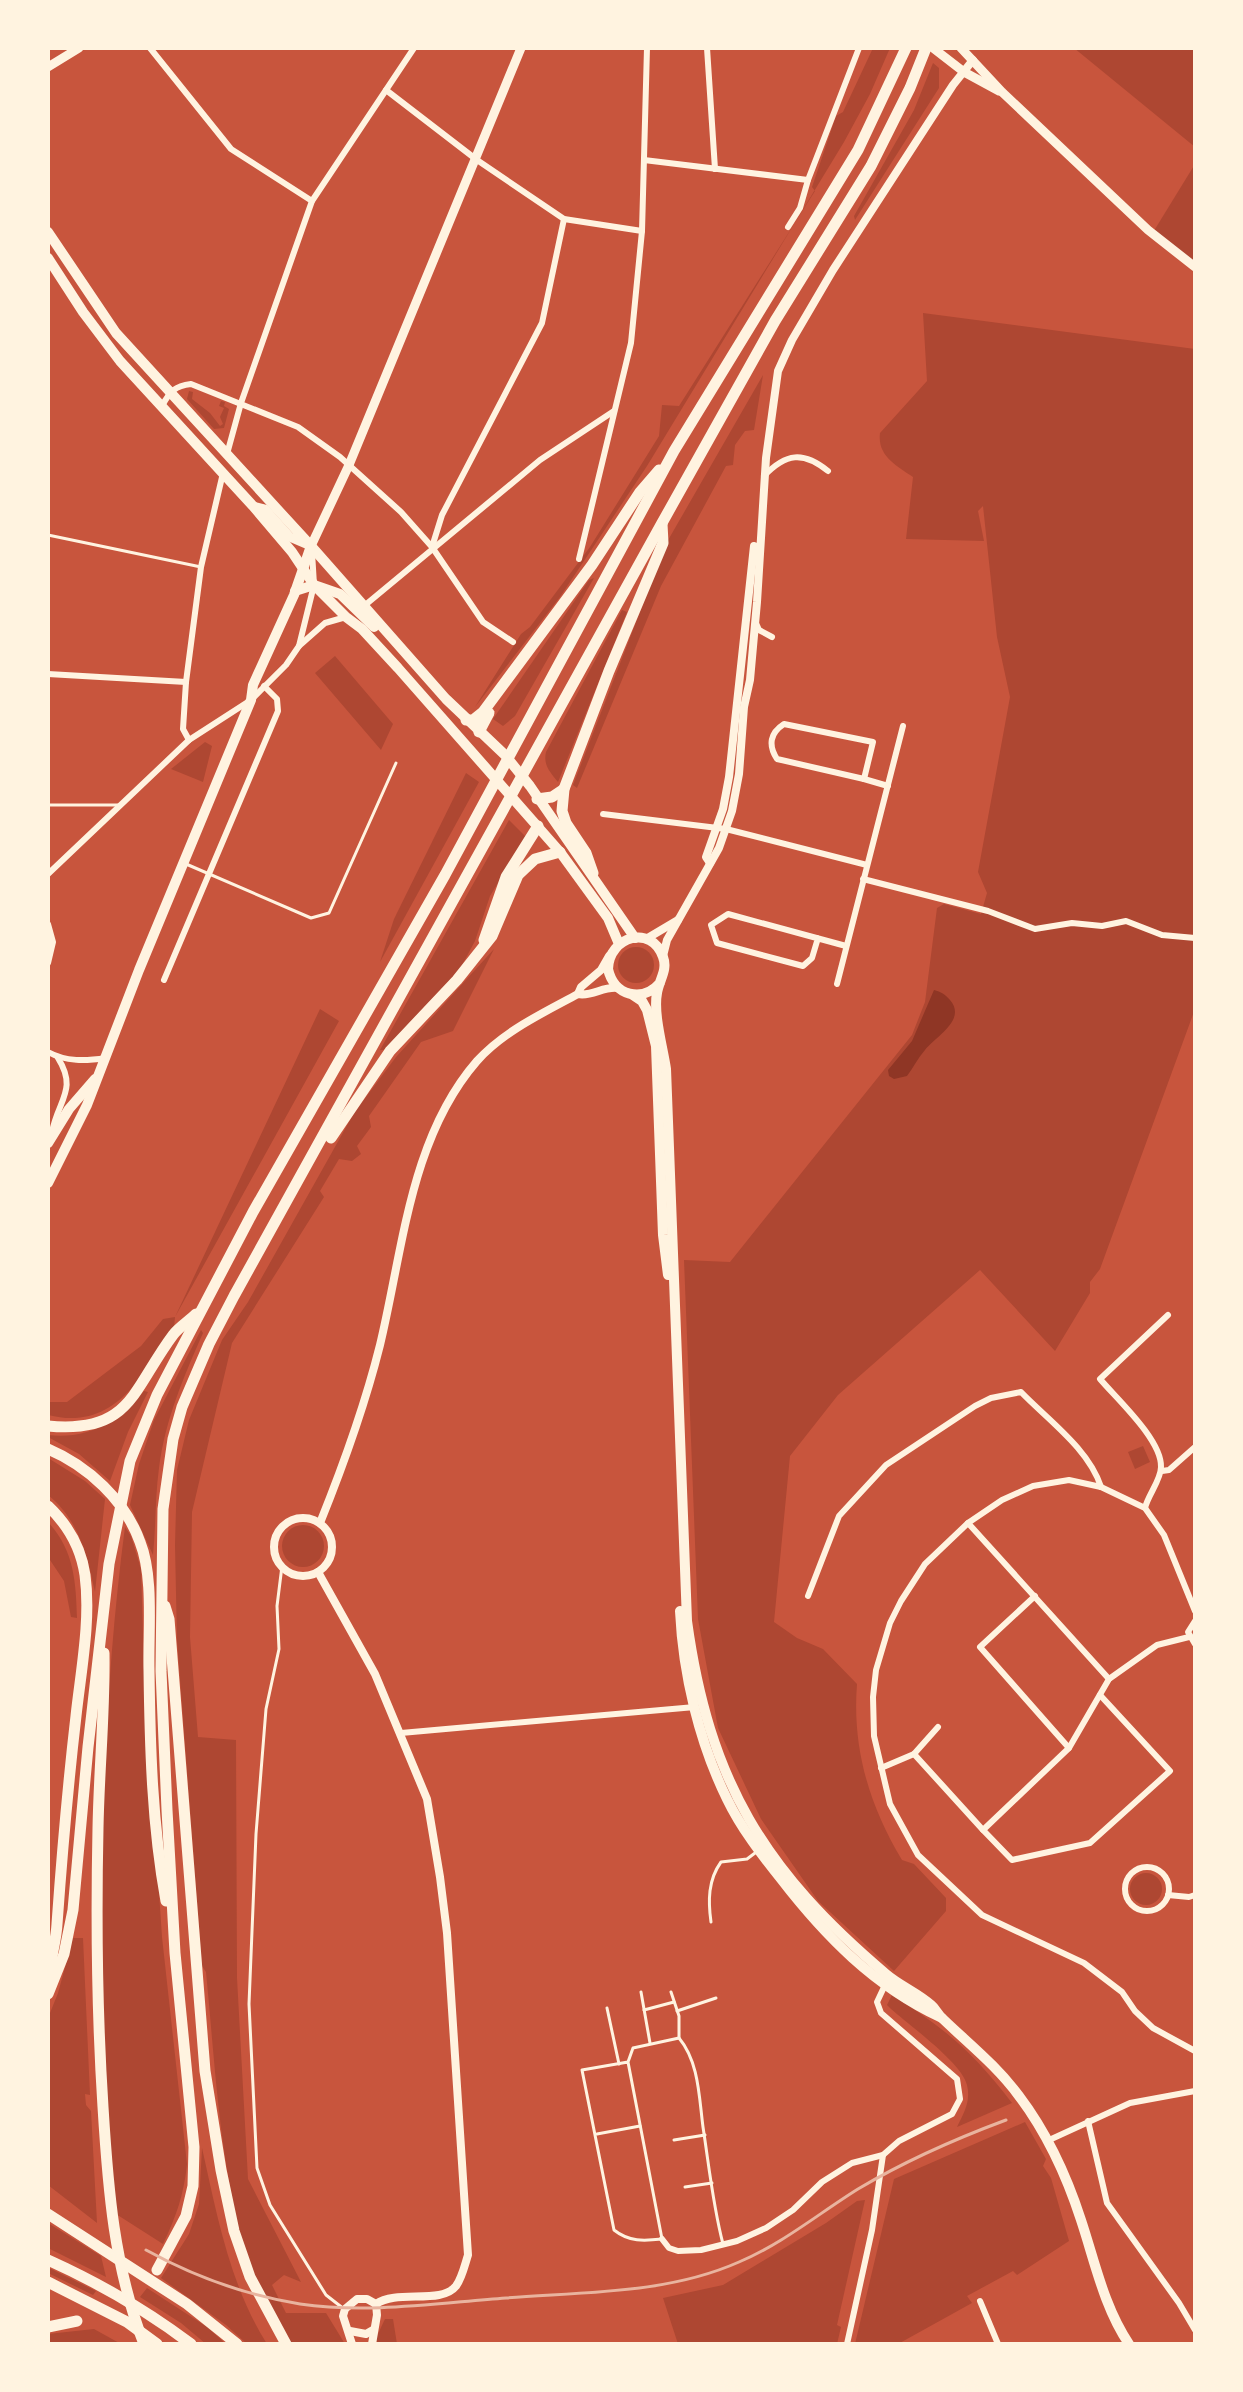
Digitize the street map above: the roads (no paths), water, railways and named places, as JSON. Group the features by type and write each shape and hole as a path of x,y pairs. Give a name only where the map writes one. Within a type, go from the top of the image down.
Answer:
{"highway":[{"path":"49,1991 64,1954 73,1910 104,1600 115,1525 130,1461 162,1385 253,1212 378,995 674,451 858,150 906,48"},
{"path":"157,2270 186,2216 193,2186 194,2147 175,1953 167,1810 160,1586 163,1509 173,1439 182,1407 209,1344 538,745 775,321 871,166 926,48"},
{"path":"466,720 473,720 483,712 592,565 640,492 674,451"},
{"path":"593,873 586,853 566,823 562,811 564,789 663,543 662,523"},
{"path":"479,732 483,720 526,663 537,640"},
{"path":"537,799 552,797 564,789"},
{"path":"482,949 501,887 538,826"},
{"path":"297,1186 381,1064 492,936 518,875 535,859 560,852"},
{"path":"48,1426 91,1426 126,1406 136,1396 175,1333 203,1308"},
{"path":"48,1449 71,1459 103,1486 128,1517 141,1542 146,1562 151,1767 162,1880 175,1953"},
{"path":"48,1506 76,1544 85,1573 86,1595 83,1654 49,1991"},
{"path":"160,1586 169,1619 205,2071 221,2170 234,2231 250,2277 286,2344"},
{"path":"104,1600 97,1945 100,2062 108,2199 121,2272 144,2344"},
{"path":"48,2214 187,2304 237,2344"},
{"path":"48,2260 116,2294 191,2344"},
{"path":"48,2282 127,2322 157,2344"},
{"path":"48,2327 77,2321"}],"main road":[{"path":"48,65 70,48"},
{"path":"48,65 79,48"},
{"path":"48,1183 87,1105 251,700 253,685 295,591 311,546 349,465 521,48"},
{"path":"933,48 964,72 1002,92"},
{"path":"961,48 1002,92 1152,234 1195,267"},
{"path":"48,232 105,320 430,681 466,720 505,755 641,938 657,946 663,956 665,970 656,1006 666,1069 687,1621 708,1728 735,1794 750,1821 811,1905 893,1980 931,2005 999,2071 1028,2109 1047,2141 1075,2204 1109,2307 1129,2344"},
{"path":"48,258 100,336 253,506 314,585 362,629 560,852 608,918 619,944"},
{"path":"253,506 265,509 290,537 311,546"},
{"path":"295,591 314,585 340,594 415,671 430,681"},
{"path":"475,754 479,732"},
{"path":"509,792 537,799"},
{"path":"537,799 538,826"},
{"path":"641,938 619,944 610,955 609,976 618,988 642,1001 655,1036 681,1625 684,1658 695,1707 726,1798 758,1851 808,1914 854,1961 885,1985 941,2018"},
{"path":"632,995 648,993 660,983"},
{"path":"50,1140 69,1109 99,1075"}],"street":[{"path":"150,48 231,149 312,201"},
{"path":"227,454 241,403 312,201 414,48"},
{"path":"579,559 631,343 642,231 647,48"},
{"path":"707,48 715,169"},
{"path":"788,227 800,208 859,48"},
{"path":"663,956 667,940 714,860 739,774 755,621 764,476 775,383 792,340 833,270 973,60"},
{"path":"386,90 477,160 564,219 642,231"},
{"path":"644,160 808,180"},
{"path":"432,547 442,515 542,323 564,219"},
{"path":"162,406 170,391 178,385 191,384 298,427 349,465 401,512 432,547 483,622 513,642"},
{"path":"364,606 540,460 614,411"},
{"path":"722,828 759,492 764,476 782,460 800,457 814,460 828,471"},
{"path":"189,740 183,729 186,682 201,567 223,473"},
{"path":"299,646 314,585 311,546"},
{"path":"48,874 189,740 251,700 286,665 299,646 325,623 346,617"},
{"path":"753,644 756,639 772,637 759,630 755,621"},
{"path":"48,674 186,682"},
{"path":"164,980 278,711 277,699 264,686"},
{"path":"864,779 873,742 784,724 775,730 771,741 777,759 888,786"},
{"path":"837,984 903,726"},
{"path":"603,814 722,828 867,865"},
{"path":"863,879 988,911 1035,929 1072,923 1102,926 1126,921 1162,935 1195,938"},
{"path":"818,938 812,958 803,966 717,943 711,925 728,914 818,938 846,946"},
{"path":"641,938 678,920"},
{"path":"48,924 53,942 48,963"},
{"path":"320,1523 366,1395 415,1185 437,1124 456,1091 486,1053 521,1026 578,994 581,987 601,970 610,955"},
{"path":"578,994 585,996 606,988 618,988"},
{"path":"48,1052 58,1058 106,1058"},
{"path":"50,1140 55,1118 68,1091 65,1070 58,1058"},
{"path":"1145,1508 1148,1495 1162,1471 1160,1457 1140,1424 1100,1379 1168,1315"},
{"path":"808,1596 839,1516 886,1465 991,1398 1021,1392 1085,1457 1097,1473 1101,1487"},
{"path":"1162,1471 1169,1470 1195,1447"},
{"path":"1195,1611 1164,1535 1145,1508 1101,1487 1069,1480 1033,1486 1002,1500 968,1523 925,1564 901,1601 883,1643 873,1697 874,1736 890,1804 918,1855 982,1915 1084,1963 1122,1992 1135,2011 1153,2028 1195,2051"},
{"path":"296,1519 312,1519 320,1523 330,1536 332,1552 324,1567 318,1572 300,1575 282,1566 275,1551 277,1535 282,1528 296,1519"},
{"path":"968,1523 1109,1679"},
{"path":"318,1572 375,1674 427,1799 440,1877 450,1980 468,2255 457,2285 447,2294 384,2298 376,2304"},
{"path":"1035,1596 980,1647 1069,1748"},
{"path":"1195,1621 1189,1628 1189,1637 1195,1644"},
{"path":"983,1830 1069,1748 1109,1679 1157,1645 1189,1637"},
{"path":"914,1754 1012,1860 1090,1843 1170,1771 1100,1695"},
{"path":"401,1733 695,1707"},
{"path":"881,1768 914,1754 938,1727"},
{"path":"1150,1867 1165,1877 1168,1895 1157,1909 1139,1910 1126,1897 1127,1879 1141,1868 1150,1867"},
{"path":"1168,1895 1195,1895"},
{"path":"662,2239 669,2248 678,2251 701,2250 766,2228 793,2210 822,2182 852,2163 883,2155 899,2141 952,2114 960,2099 957,2079 877,2008 885,1985"},
{"path":"1047,2141 1145,2098 1195,2091"},
{"path":"1088,2121 1107,2203 1195,2330"},
{"path":"847,2344 872,2230 883,2155"},
{"path":"352,2344 350,2331 345,2325 345,2309 357,2299 367,2299 376,2304"},
{"path":"980,2301 998,2344"},
{"path":"372,2344 376,2304"},
{"path":"350,2331 359,2334 373,2330"}],"lane":[{"path":"48,535 201,567"},
{"path":"183,862 311,918 329,913 396,763"},
{"path":"48,805 120,805"},
{"path":"282,1566 277,1606 279,1649 266,1709 263,1740 249,1988 257,2168 270,2205 326,2295 345,2309"},
{"path":"711,1922 708,1902 715,1870 721,1862 747,1859 758,1851"},
{"path":"641,1992 650,2043"},
{"path":"671,1992 677,2011 679,2038 688,2049 696,2076 723,2244"},
{"path":"677,2011 716,1998"},
{"path":"644,2010 674,2002"},
{"path":"607,2008 619,2064"},
{"path":"628,2062 582,2070 614,2230 627,2238 642,2241 662,2239 628,2062 633,2048 679,2038"},
{"path":"596,2134 640,2126"},
{"path":"674,2140 705,2135"},
{"path":"685,2187 712,2183"}],"railway":[{"path":"146,2250 183,2269 240,2290 326,2307 403,2307 654,2286 712,2272 755,2255 894,2169 1006,2120"}]}
